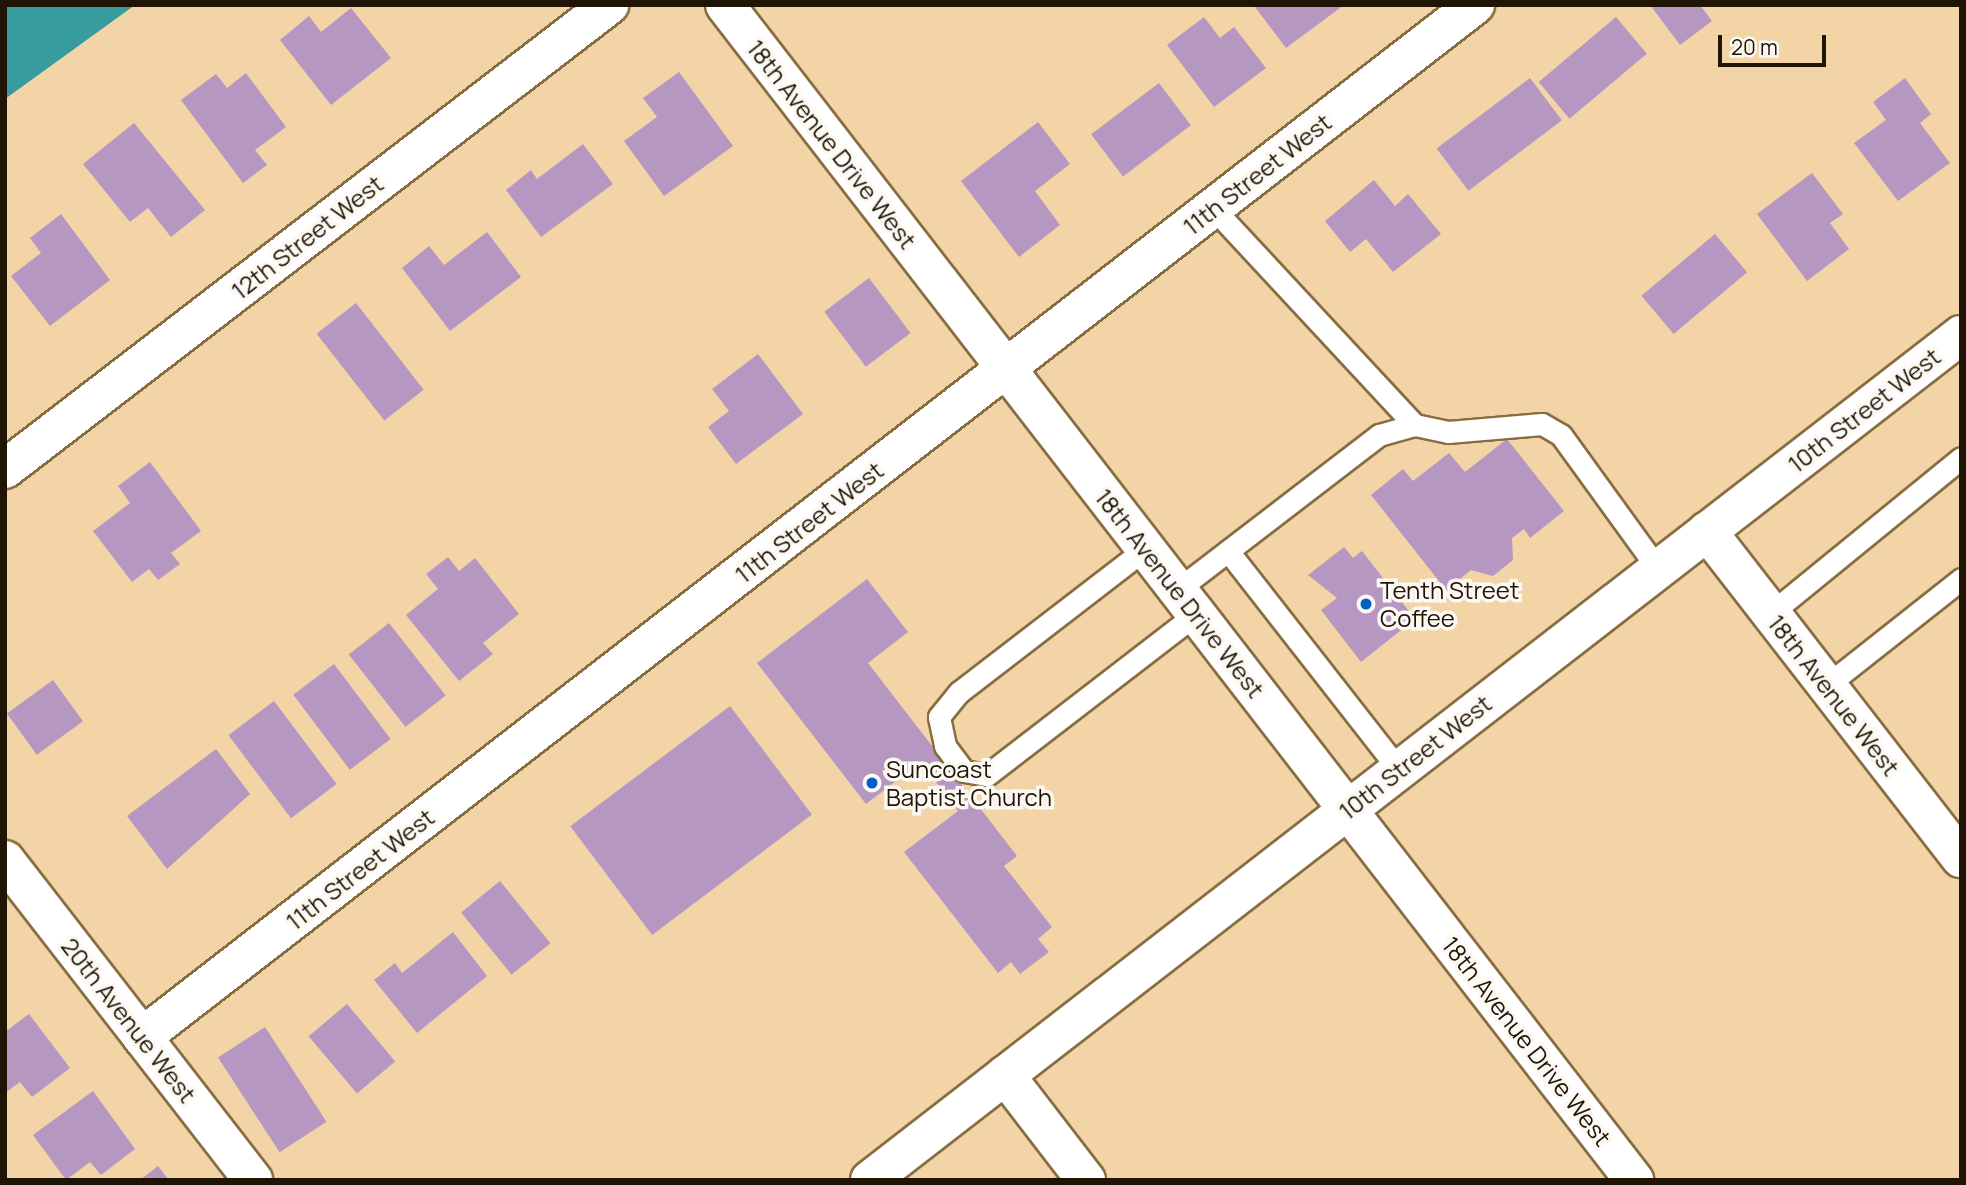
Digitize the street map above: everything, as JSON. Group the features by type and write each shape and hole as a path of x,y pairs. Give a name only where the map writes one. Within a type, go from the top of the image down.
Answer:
{"street":[{"name":"12th Street West","path":"5,469 609,5"},
{"name":"18th Avenue Drive West","path":"725,5 1634,1180"},
{"name":"11th Street West","path":"142,1037 1475,5"},
{"name":"10th Street West","path":"870,1180 1961,335"},
{"name":"18th Avenue West","path":"1707,531 1961,858"},
{"name":"20th Avenue West","path":"5,860 253,1180"},
{"path":"1005,1075 1086,1180"}],"lane":[{"path":"1213,208 1415,425"},
{"path":"1145,549 959,692 939,717 937,732 964,771 987,775 1187,602 1228,551 1379,435 1415,425 1461,432 1542,424 1560,436 1658,569"},
{"path":"1771,613 1961,458"},
{"path":"1228,551 1399,770"},
{"path":"1827,685 1961,579"}],"water":[{"path":"5,5 135,5 5,99"}],"building":[{"path":"1257,5 1344,5 1286,48 1255,7"},
{"path":"1650,5 1700,5 1712,21 1680,45"},
{"path":"351,8 391,58 331,105 280,40 309,16 321,32"},
{"path":"1204,17 1220,38 1234,27 1266,68 1214,107 1167,45"},
{"path":"1616,17 1647,54 1569,119 1539,82"},
{"path":"679,72 733,146 664,196 624,141 657,117 643,98"},
{"path":"246,73 286,127 255,150 267,165 243,183 181,100 216,74 227,88"},
{"path":"1530,78 1562,120 1468,191 1437,148"},
{"path":"1905,78 1931,114 1920,123 1950,163 1898,201 1854,143 1886,120 1873,102"},
{"path":"1159,83 1191,125 1123,176 1091,134"},
{"path":"1038,122 1070,164 1035,191 1060,225 1019,257 961,181"},
{"path":"134,123 205,210 171,237 148,208 130,222 83,164"},
{"path":"583,144 613,184 541,237 506,190 531,170 537,179"},
{"path":"1812,173 1843,214 1830,223 1849,249 1807,281 1757,214"},
{"path":"1374,180 1395,206 1408,194 1441,234 1393,272 1366,239 1350,252 1325,221"},
{"path":"61,214 110,280 50,326 11,276 41,253 30,238"},
{"path":"487,232 521,277 450,331 402,268 429,246 444,265"},
{"path":"1715,234 1747,272 1674,334 1641,296"},
{"path":"869,278 911,333 866,367 824,312"},
{"path":"356,303 424,390 384,420 317,334"},
{"path":"758,354 803,414 736,464 708,427 729,411 712,389"},
{"path":"1507,439 1564,511 1530,538 1524,529 1512,538 1513,560 1493,576 1471,570 1446,590 1371,495 1403,469 1413,481 1449,453 1465,472"},
{"path":"150,462 201,531 171,553 180,564 158,580 149,569 132,582 93,531 130,503 118,486"},
{"name":"Tenth Street Coffee","path":"1344,547 1353,558 1362,551 1415,619 1361,662 1321,610 1337,598 1308,575"},
{"path":"448,557 459,571 475,558 519,614 483,643 493,654 459,681 406,615 438,589 426,574"},
{"name":"Suncoast Baptist Church","path":"867,579 908,632 868,663 1017,856 1004,866 1052,927 1038,939 1049,952 1020,974 1011,962 998,973 904,852 958,811 921,762 866,804 757,663"},
{"path":"389,623 446,695 405,727 349,654"},
{"path":"334,664 391,739 350,770 293,695"},
{"path":"53,680 83,721 37,755 7,714"},
{"path":"274,701 337,784 291,818 228,735"},
{"path":"730,706 812,815 652,935 570,826"},
{"path":"216,749 250,794 167,869 127,816"},
{"path":"500,881 550,943 511,975 461,912"},
{"path":"453,932 487,976 417,1033 374,980 395,963 402,973"},
{"path":"347,1004 395,1061 357,1094 309,1036"},
{"path":"29,1014 70,1068 32,1097 20,1082 5,1093 5,1032"},
{"path":"265,1027 327,1122 280,1152 218,1057"},
{"path":"93,1091 135,1149 101,1175 90,1162 66,1180 33,1135"},
{"path":"158,1166 169,1180 140,1180"}],"place":[{"name":"Tenth Street Coffee","path":"1366,604"},
{"name":"Suncoast Baptist Church","path":"872,783"}]}
